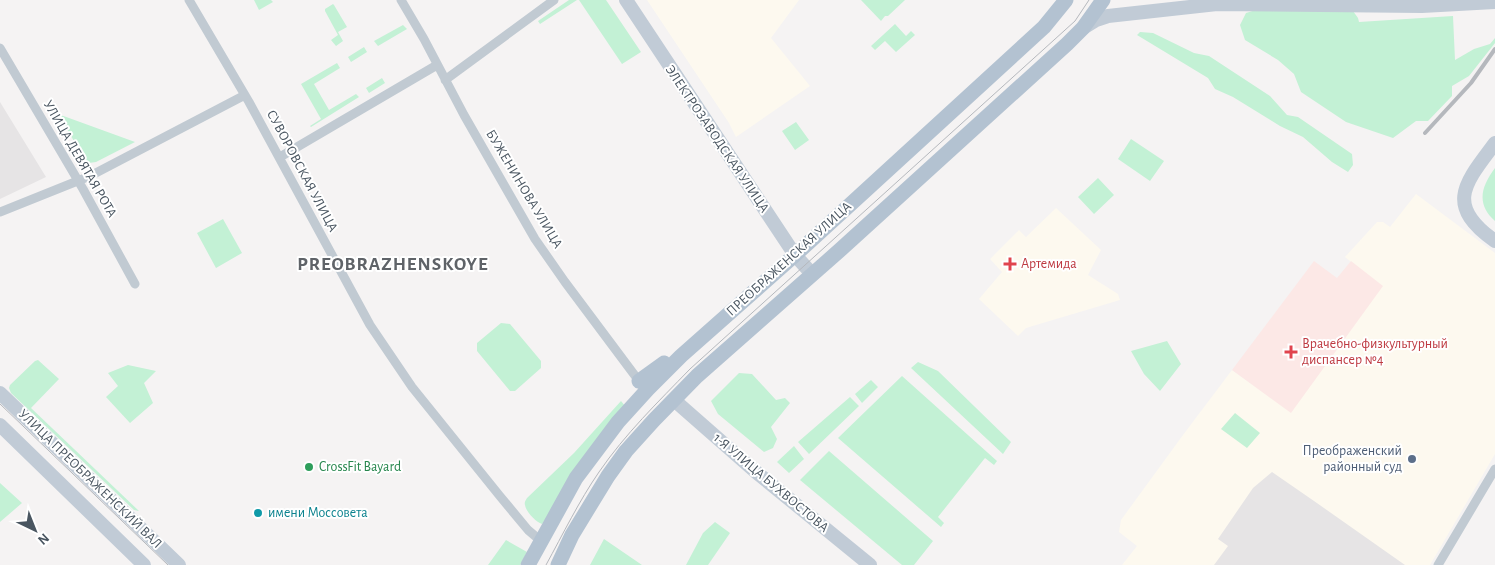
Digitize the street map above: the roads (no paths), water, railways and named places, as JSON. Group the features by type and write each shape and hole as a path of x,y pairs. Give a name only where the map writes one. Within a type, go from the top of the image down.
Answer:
{"main road":[{"name":"ЭЛЕКТРОЗАВОДСКАЯ УЛИЦА","path":"626,0 795,254 812,274"},
{"name":"ПРЕОБРАЖЕНСКАЯ УЛИЦА","path":"528,565 576,478 618,422 679,358 1044,28 1066,0"},
{"name":"ПРЕОБРАЖЕНСКАЯ УЛИЦА","path":"558,565 572,535 626,451 697,376 1061,50 1083,28 1103,0"},
{"path":"1198,0 1217,4"},
{"path":"1083,28 1096,20 1108,16 1217,4 1495,2"},
{"path":"1495,143 1466,185 1464,201 1469,216 1482,231 1495,241"},
{"path":"639,381 669,360 679,358"},
{"name":"УЛИЦА ПРЕОБРАЖЕНСКИЙ ВАЛ","path":"0,393 180,565"},
{"name":"1-Я УЛИЦА БУХВОСТОВА","path":"674,400 756,472 870,565"},
{"name":"УЛИЦА ПРЕОБРАЖЕНСКИЙ ВАЛ","path":"0,425 144,565"}],"street":[{"name":"СУВОРОВСКАЯ УЛИЦА","path":"189,0 280,157 370,325 412,387 507,505 528,530 541,541"},
{"name":"БУЖЕНИНОВА УЛИЦА","path":"401,0 535,238 565,282 639,381"},
{"path":"445,80 554,0"},
{"name":"УЛИЦА ДЕВЯТАЯ РОТА","path":"0,48 79,181 135,284"},
{"path":"280,157 437,65"},
{"path":"0,212 79,181 245,95"},
{"path":"1438,565 1495,469"}],"tram line":[{"path":"546,565 599,472 631,431 654,406 690,369 1075,21 1089,0"},
{"path":"0,404 168,565"}],"railway":[{"path":"1425,133 1471,83 1495,49"}],"place":[{"name":"Артемида","path":"1010,264"},
{"name":"Врачебно-физкультурный диспансер №4","path":"1291,352"},
{"name":"Преображенский районный суд","path":"1412,459"},
{"name":"CrossFit Bayard","path":"309,467"},
{"name":"имени Моссовета","path":"258,513"}],"district":[{"name":"PREOBRAZHENSKOYE","path":"393,264"}]}
